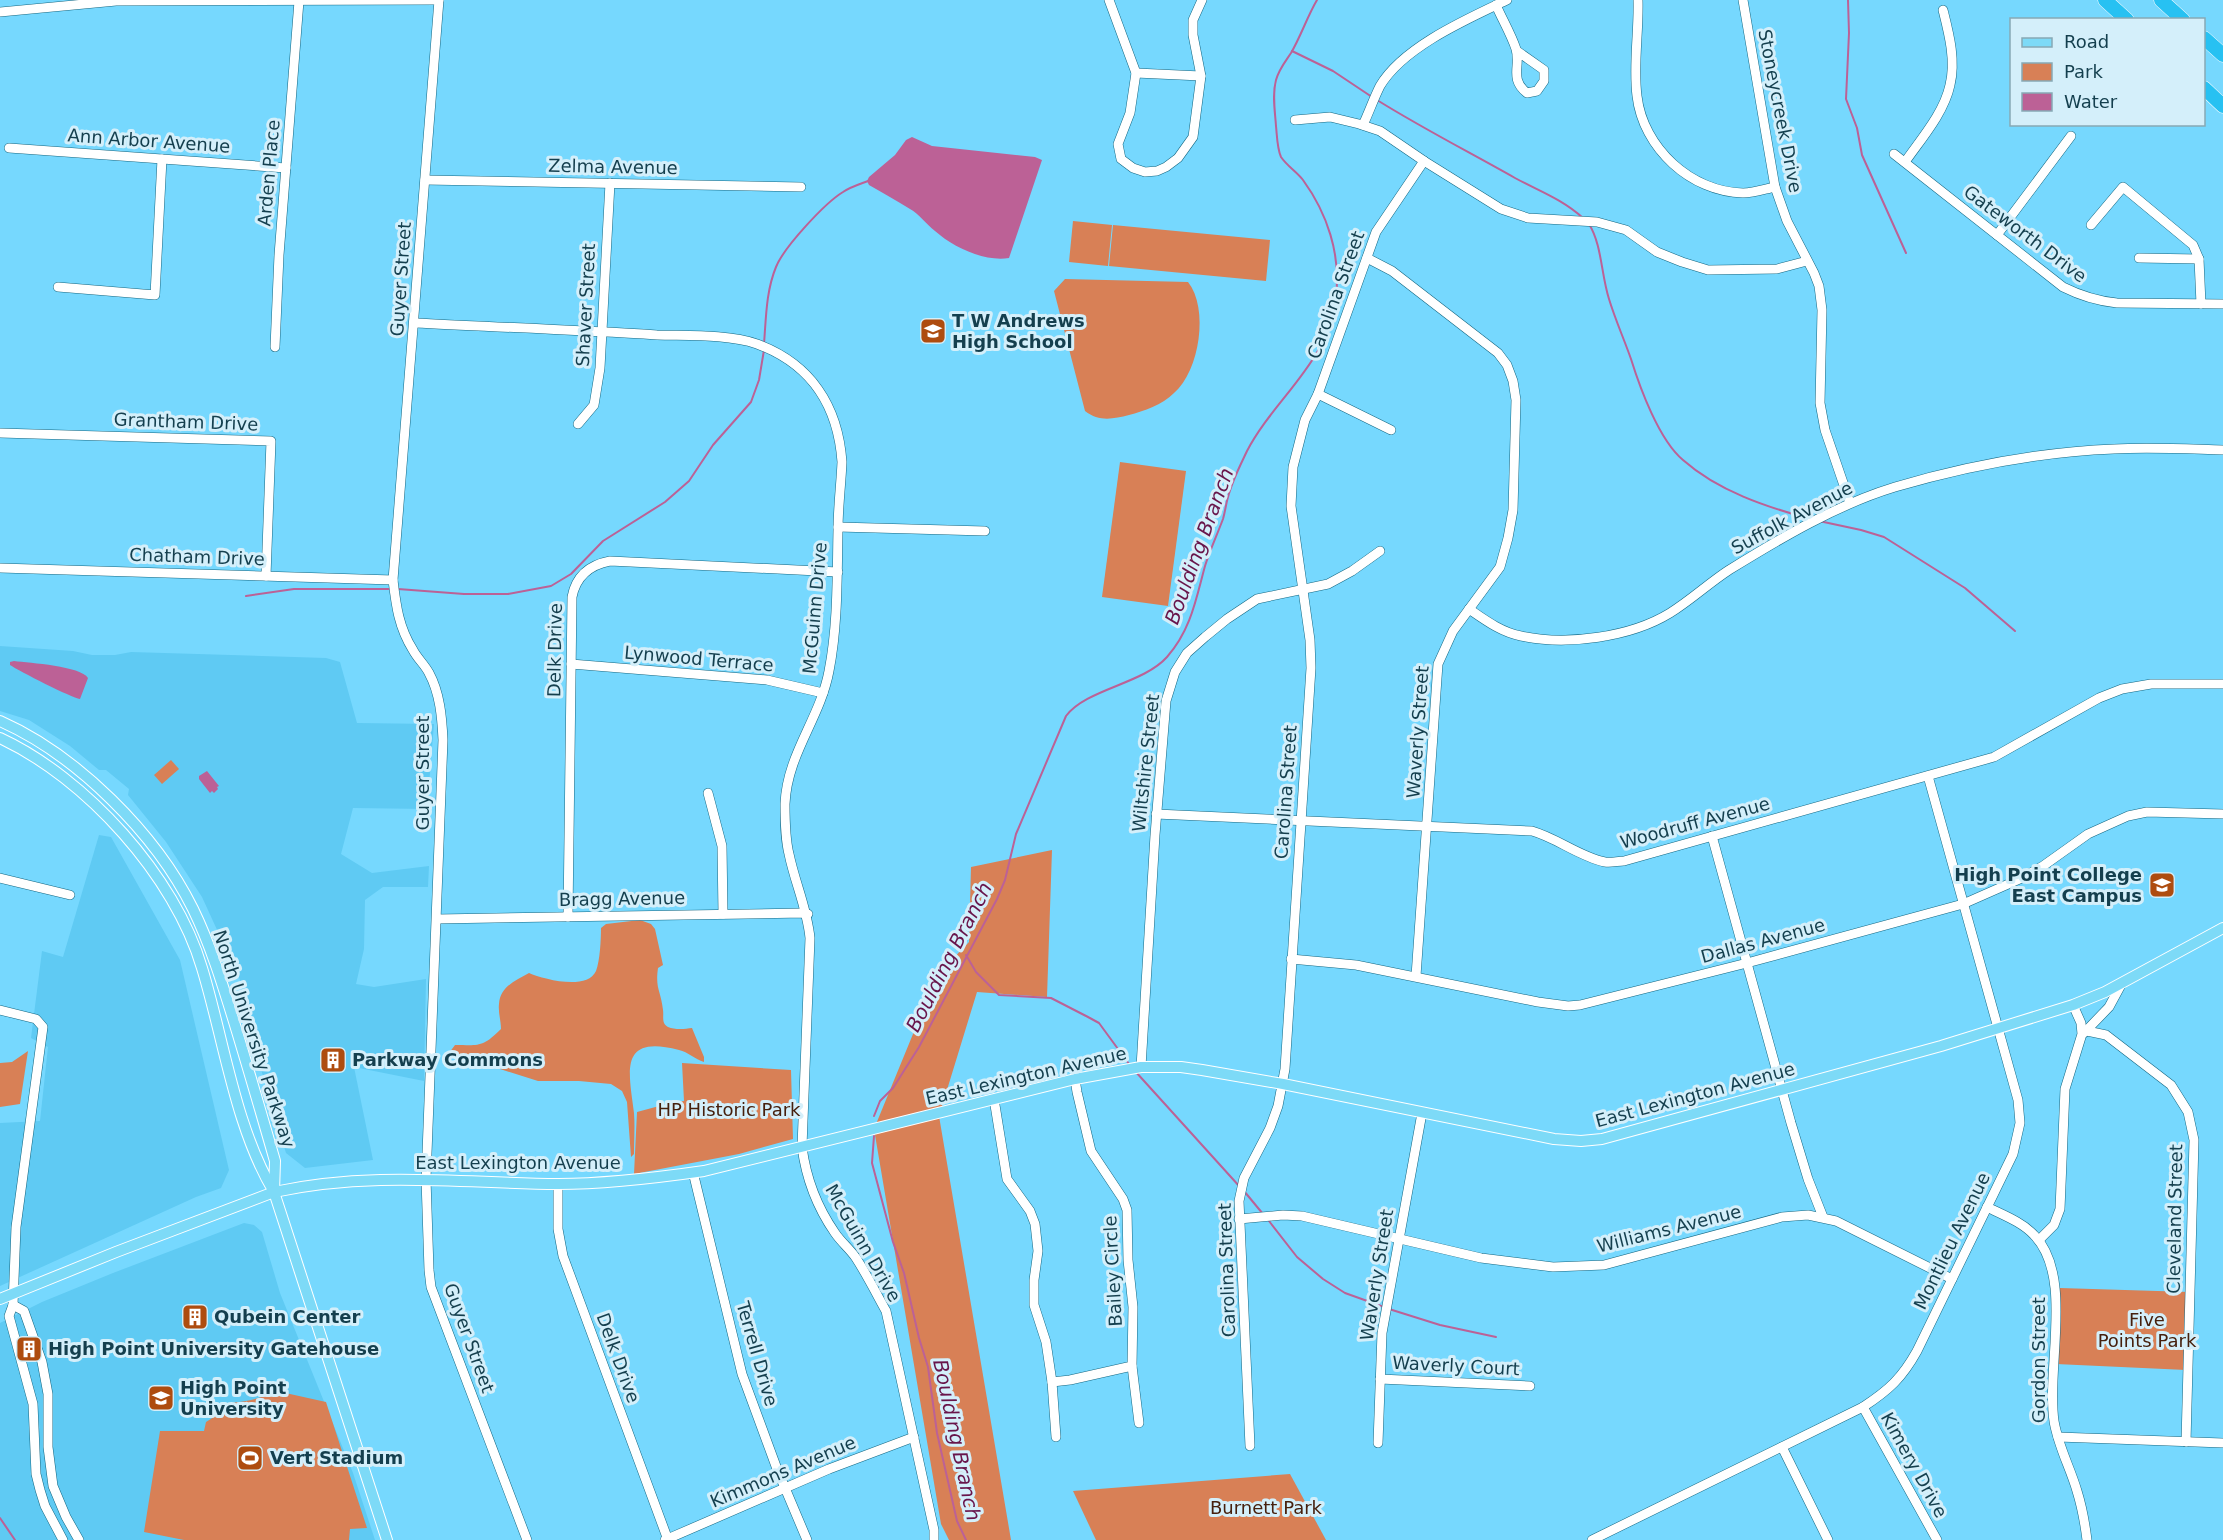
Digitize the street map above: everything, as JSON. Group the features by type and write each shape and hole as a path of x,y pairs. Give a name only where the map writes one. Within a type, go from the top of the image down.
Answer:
{"highway":[{"path":"2105,0 2125,18"},
{"path":"2162,0 2181,18"},
{"path":"2205,39 2223,55"},
{"path":"2205,89 2223,106"}],"main road":[{"path":"0,721 50,750 77,769 105,793 148,841"},
{"path":"1,738 35,749 94,794 105,793"},
{"path":"1,738 45,765 103,811 111,810 132,833 148,841"},
{"name":"North University Parkway","path":"103,811 135,847 174,904 202,965 234,1089 259,1166 274,1192 387,1540"},
{"name":"North University Parkway","path":"148,841 188,899 220,975 275,1161 274,1192"},
{"name":"East Lexington Avenue","path":"0,1299 13,1300 116,1252 274,1192 340,1181 426,1179 558,1184 639,1180 693,1172 1075,1079 1141,1067 1181,1067 1283,1084 1554,1139 1581,1141 1602,1139 2073,1005 2122,983 2223,928"}],"street":[{"path":"0,12 116,1 439,0"},
{"name":"Guyer Street","path":"439,0 393,580 397,611 404,634 414,653 429,672 437,692 443,740 426,1179 429,1270 431,1287 527,1540"},
{"path":"1109,0 1136,73 1130,113 1118,144 1121,159 1133,168 1145,172 1157,171 1179,158 1193,137 1201,76 1193,35 1193,20 1202,0"},
{"path":"1364,125 1381,86 1396,67 1418,49 1506,0"},
{"path":"1638,0 1637,99 1642,120 1653,142 1678,169 1710,186 1745,193 1775,187"},
{"name":"Stoneycreek Drive","path":"1743,0 1775,187 1787,221 1815,273 1819,286 1822,310 1820,403 1824,430 1850,503"},
{"name":"Arden Place","path":"275,347 279,255 299,1"},
{"path":"1496,5 1517,51"},
{"path":"1905,162 1940,110 1950,85 1950,42 1943,10"},
{"path":"1136,73 1201,76"},
{"path":"1295,120 1330,117 1364,125 1380,131 1501,208 1528,218 1597,222 1626,230 1657,252 1708,270 1777,269 1807,261"},
{"path":"1997,235 2071,136"},
{"name":"Ann Arbor Avenue","path":"9,148 286,168"},
{"name":"Gateworth Drive","path":"1894,154 2063,287 2086,298 2117,303 2223,304"},
{"path":"58,287 154,295 162,159"},
{"name":"Carolina Street","path":"1250,1446 1239,1201 1244,1178 1270,1128 1283,1084 1311,668 1310,640 1291,506 1293,467 1305,420 1318,394 1376,232 1424,161"},
{"name":"Zelma Avenue","path":"425,180 801,187"},
{"name":"Shaver Street","path":"578,424 594,405 600,368 610,183"},
{"path":"2091,225 2123,187 2193,245 2199,259 2202,304"},
{"name":"Waverly Street","path":"1367,258 1392,271 1498,353 1507,365 1516,399 1513,510 1500,567 1453,631 1438,664 1416,976"},
{"path":"2139,258 2199,259"},
{"name":"McGuinn Drive","path":"415,323 733,339 756,344 794,364 820,390 837,423 842,462 838,572 830,672 818,712 795,754 785,801 785,827 789,853 808,914 810,938 802,1147 805,1172 819,1205 835,1234 854,1255 870,1279 886,1311 934,1530 934,1540"},
{"path":"1318,394 1391,430"},
{"name":"Grantham Drive","path":"0,433 271,441 266,576"},
{"name":"Suffolk Avenue","path":"1469,609 1497,628 1521,636 1581,639 1625,633 1670,613 1727,572 1800,529 1850,503 1894,487 1953,472 2068,452 2115,448 2223,450"},
{"path":"838,527 985,531"},
{"name":"Wiltshire Street","path":"1141,1067 1156,814 1166,701 1175,672 1187,653 1227,619 1257,599 1328,584 1352,572 1380,551"},
{"name":"Delk Drive","path":"568,917 574,589 583,573 599,563 610,561 838,572"},
{"name":"Chatham Drive","path":"0,568 393,580"},
{"name":"Lynwood Terrace","path":"571,664 767,680 823,693"},
{"name":"Woodruff Avenue","path":"1156,814 1532,831 1607,863 1624,861 1994,757 2099,698 2122,689 2151,684 2223,684"},
{"name":"Montlieu Avenue","path":"1592,1540 1863,1407 1885,1392 1900,1378 1917,1351 2013,1154 2020,1123 2018,1100 1928,776"},
{"path":"708,793 722,846 723,914"},
{"name":"Dallas Avenue","path":"1291,959 1356,965 1538,1002 1568,1006 1601,1001 1963,904 2022,878 2088,834 2128,816 2147,812 2223,814"},
{"path":"1713,836 1781,1089 1808,1179 1823,1217"},
{"path":"0,878 70,896"},
{"name":"Bragg Avenue","path":"437,920 808,914"},
{"path":"2039,1240 2054,1225 2059,1215 2065,1089 2085,1032 2109,1007 2122,983"},
{"path":"2073,1005 2085,1032"},
{"path":"0,1010 36,1020 43,1027 16,1227 13,1300 9,1316 33,1404 36,1474 45,1506 63,1540"},
{"path":"2103,1014 2106,1035"},
{"name":"Cleveland Street","path":"2085,1032 2106,1035 2171,1085 2183,1102 2191,1121 2194,1140 2186,1442"},
{"name":"Bailey Circle","path":"1075,1079 1092,1150 1123,1199 1127,1210 1128,1260 1133,1307 1132,1366 1139,1423"},
{"path":"994,1099 1006,1179 1030,1211 1035,1224 1038,1251 1034,1280 1034,1305 1046,1342 1056,1437"},
{"name":"Waverly Street","path":"1378,1443 1382,1333 1422,1113"},
{"name":"Terrell Drive","path":"693,1172 742,1374 785,1489 807,1540"},
{"name":"Delk Drive","path":"558,1184 558,1229 563,1257 667,1540"},
{"name":"Gordon Street","path":"1987,1207 2020,1223 2039,1240 2051,1262 2055,1281 2052,1397 2058,1437 2077,1490 2087,1540"},
{"name":"Williams Avenue","path":"1239,1219 1283,1215 1302,1216 1481,1258 1553,1267 1574,1267 1604,1265 1782,1217 1808,1215 1823,1217 1849,1227 1952,1279"},
{"path":"13,1300 24,1311 42,1362 48,1394 49,1468 58,1501 79,1540"},
{"path":"1052,1382 1132,1366"},
{"name":"Waverly Court","path":"1380,1379 1530,1386"},
{"name":"Kimery Drive","path":"1863,1407 1937,1540"},
{"name":"Kimmons Avenue","path":"667,1540 829,1469 914,1437"},
{"path":"2058,1437 2223,1443"},
{"path":"1782,1446 1828,1540"}],"shaded area":[{"path":"0,646 73,651 92,655 131,652 326,658 340,662 357,723 434,724 427,809 353,808 341,854 372,873 429,866 428,887 383,887 365,900 364,949 356,984 374,987 426,979 424,1081 354,1067 373,1160 305,1168 286,1153 242,1006 240,980 202,897 166,842 128,795 129,789 106,770 99,770 70,746 29,720 0,711"},
{"path":"99,835 111,837 180,960 229,1170 221,1188 196,1197 0,1286 0,1123 40,1121 48,1047 31,1038 42,951 63,957"},
{"name":"High Point University","path":"244,1223 254,1225 262,1232 280,1293 353,1473 375,1540 0,1540 0,1323 42,1302"}],"green space":[{"path":"1073,221 1112,225 1108,266 1069,262"},
{"path":"1113,225 1270,240 1266,281 1109,266"},
{"path":"1065,279 1188,282 1198,307 1199,339 1190,370 1174,393 1153,407 1117,418 1096,417 1085,411 1054,291"},
{"path":"1120,462 1186,471 1168,606 1102,597"},
{"path":"171,760 179,769 162,784 154,775"},
{"path":"1052,850 1047,997 977,992 939,1116 1011,1540 949,1540 941,1524 874,1129 913,1034 918,1010 940,972 969,942 971,867"},
{"path":"640,920 651,924 655,929 663,965 658,968 657,981 664,1023 674,1029 692,1028 704,1062 682,1051 659,1046 646,1047 637,1052 632,1060 630,1071 634,1113 634,1154 631,1157 627,1102 622,1091 611,1084 538,1081 500,1069 489,1062 446,1057 455,1045 480,1044 489,1040 501,1029 500,998 514,981 529,973 564,982 584,981 596,971 601,928 606,924"},
{"path":"28,1051 20,1104 0,1107 0,1063 12,1062"},
{"name":"HP Historic Park","path":"682,1063 791,1070 793,1139 739,1154 634,1174 637,1112 684,1101"},
{"name":"Five Points Park","path":"2060,1288 2190,1292 2186,1370 2056,1364"},
{"name":"Vert Stadium","path":"281,1392 326,1402 367,1528 350,1529 349,1540 184,1540 144,1532 160,1431 204,1431 206,1422 217,1415 221,1405"},
{"name":"Burnett Park","path":"1290,1474 1326,1540 1096,1540 1073,1491"}],"water":[{"path":"912,137 932,146 1035,157 1042,160 1009,258 989,258 960,248 942,237 913,211 869,185 867,181 869,177 895,155 906,140"},
{"path":"10,662 54,666 83,674 88,678 80,699 10,665"},
{"path":"207,771 219,786 214,793 212,791 210,793 199,779 199,776"}],"waterway":[{"name":"Boulding Branch","path":"874,1116 880,1101 893,1088 919,1047 997,899 1005,880 1016,834 1066,716 1087,699 1157,666 1175,647 1192,614 1232,485 1247,451 1272,413 1300,378 1323,341 1331,320 1336,296 1334,250 1325,220 1312,193 1301,177 1281,157 1277,142 1274,97 1279,72 1295,47 1317,0"},
{"path":"1848,0 1846,99 1857,128 1862,155 1906,253"},
{"path":"1292,51 1333,71 1372,97"},
{"path":"1377,100 1515,178 1559,200 1583,218"},
{"path":"764,344 770,286 780,258 806,226 835,198 846,190 868,181"},
{"path":"1589,224 1599,250 1609,299 1640,384 1658,427 1674,451 1711,481 1743,497 1811,519"},
{"path":"398,589 464,594 508,594 551,586 571,574 603,541 665,502 689,481 713,445 751,402 759,380 764,350"},
{"path":"1819,521 1884,537 1965,588 2015,631"},
{"path":"246,596 294,589 392,589"},
{"path":"966,955 976,972 999,995 1051,998 1099,1023 1129,1064"},
{"path":"1135,1071 1240,1187"},
{"name":"Boulding Branch","path":"874,1136 872,1163 928,1367 937,1433 957,1521 966,1540"},
{"path":"1244,1191 1263,1214"},
{"path":"1269,1221 1297,1257 1323,1279 1345,1293 1384,1307"},
{"path":"1389,1309 1440,1325 1496,1337"},
{"path":"0,1518 15,1540"}],"place":[{"name":"T W Andrews High School","path":"933,331"},
{"name":"High Point College East Campus","path":"2162,885"},
{"name":"Parkway Commons","path":"333,1060"},
{"name":"Qubein Center","path":"195,1317"},
{"name":"High Point University Gatehouse","path":"29,1349"},
{"name":"High Point University","path":"161,1398"},
{"name":"Vert Stadium","path":"250,1458"}]}
